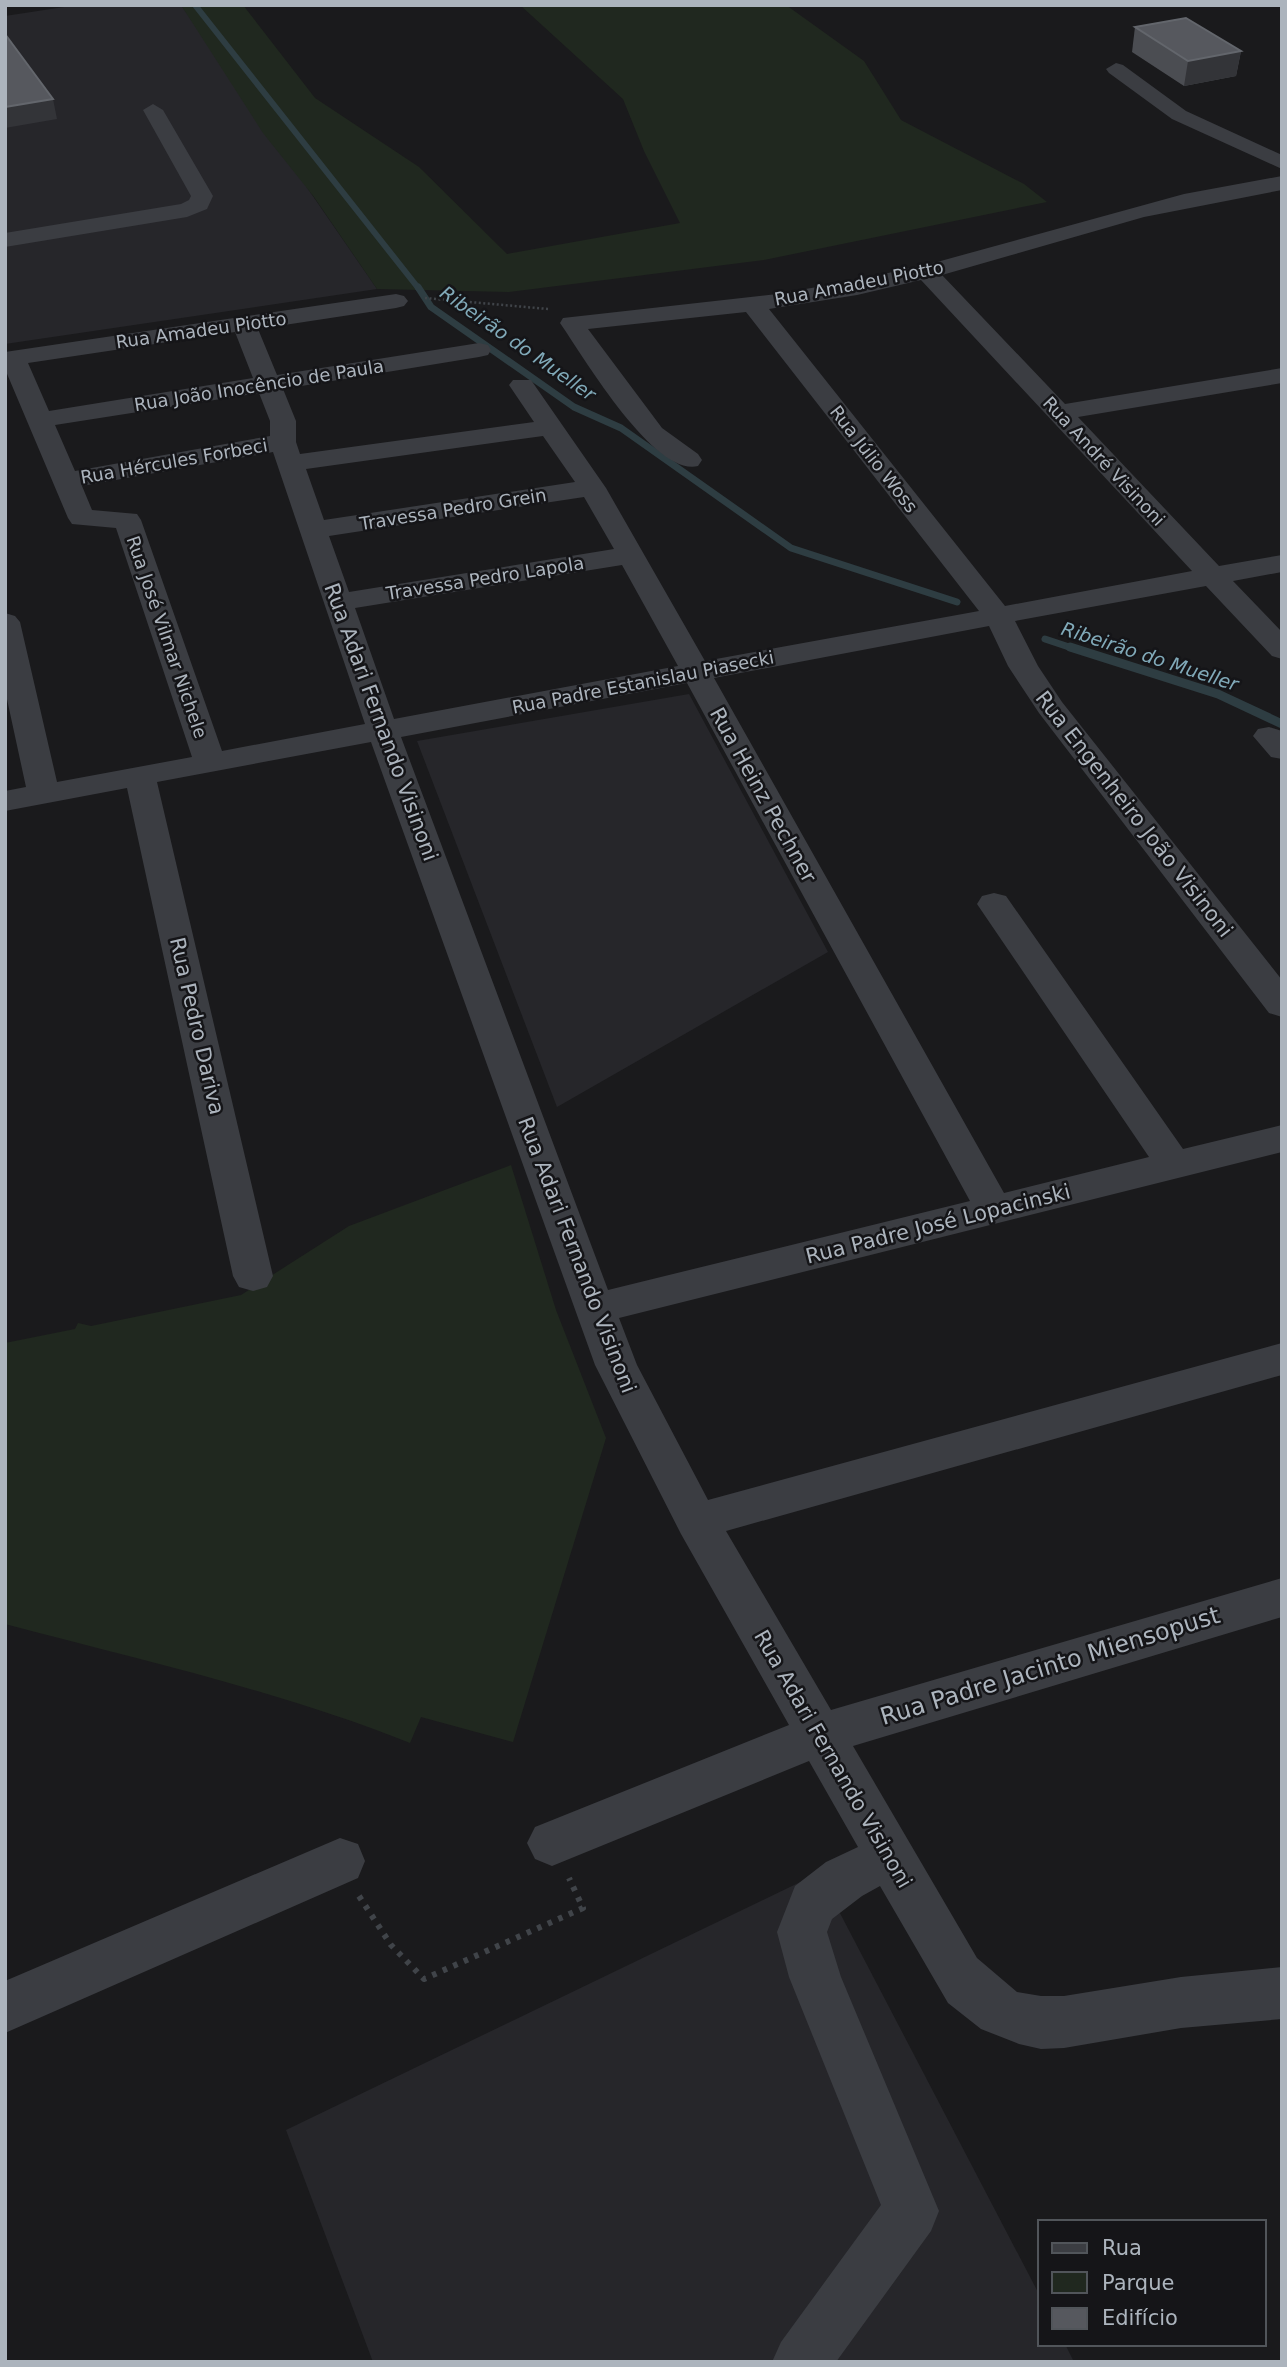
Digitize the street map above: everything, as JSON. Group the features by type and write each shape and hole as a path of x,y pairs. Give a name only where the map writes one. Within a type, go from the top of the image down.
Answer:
{"street":[{"path":"1116,69 1179,115 1280,180"},
{"path":"5,240 187,210 199,204 202,196 153,110"},
{"name":"Rua Amadeu Piotto","path":"572,324 863,286 927,272 1188,199 1280,180"},
{"name":"Rua André Visinoni","path":"927,272 1282,650"},
{"name":"Rua Amadeu Piotto","path":"9,358 396,301"},
{"name":"Rua Júlio Woss","path":"751,302 998,616"},
{"name":"Rua Adari Fernando Visinoni","path":"244,324 283,421 286,452 383,731 593,1309 634,1402 697,1521 888,1857 959,1976 977,1997 999,2012 1032,2022 1225,1995 1282,1993"},
{"path":"572,324 653,434 689,460"},
{"name":"Rua João Inocêncio de Paula","path":"39,420 479,350"},
{"name":"Rua José Vilmar Nichele","path":"9,358 82,518 127,520 210,763"},
{"path":"1059,413 1282,375"},
{"name":"Rua Heinz Pechner","path":"522,385 592,488 631,555 993,1210"},
{"name":"Rua Hércules Forbeci","path":"66,481 286,452 551,427"},
{"name":"Travessa Pedro Grein","path":"313,530 592,488"},
{"name":"Travessa Pedro Lapola","path":"338,602 631,555"},
{"name":"Rua Padre Estanislau Piasecki","path":"5,801 1282,563"},
{"name":"Rua Engenheiro João Visinoni","path":"998,616 1023,666 1045,699 1282,1005"},
{"path":"5,622 44,794"},
{"name":"Rua Pedro Dariva","path":"140,776 253,1276"},
{"path":"994,904 1174,1165"},
{"name":"Rua Padre José Lopacinski","path":"593,1309 1282,1138"},
{"path":"697,1521 1282,1359"},
{"name":"Rua Padre Jacinto Miensopust","path":"552,1843 818,1735 1282,1597"},
{"path":"801,2362 911,2211 815,1977 802,1932 813,1903 844,1879 888,1857"},
{"path":"5,2007 340,1861"}],"path":[{"path":"432,298 545,308 560,313 572,324"},
{"path":"340,1861 370,1916 391,1945 424,1979 583,1908"}],"shaded area":[{"path":"77,5 181,5 377,289 5,344 5,16"},
{"path":"689,694 828,952 557,1107 417,741"},
{"path":"819,1873 1038,2292 1038,2346 1066,2346 1074,2362 373,2362 286,2130"}],"green space":[{"path":"181,5 243,5 315,98 419,167 507,254 680,223 644,151 623,99 520,5 786,5 864,61 901,120 1024,184 1047,202 764,260 509,292 377,289 314,197 263,133"},
{"path":"511,1165 556,1310 606,1438 513,1742 421,1717 410,1743 361,1724 261,1692 5,1624 5,1343 75,1329 78,1323 91,1326 241,1295 349,1226"}],"building":[{"path":"1186,18 1241,51 1188,61 1135,27"},
{"path":"5,34 53,99 5,107"}],"waterway":[{"name":"Ribeirão do Mueller","path":"195,5 419,289"},
{"name":"Ribeirão do Mueller","path":"418,287 431,307 574,407 621,428 791,548 957,602"},
{"name":"Ribeirão do Mueller","path":"1045,639 1075,649"},
{"name":"Ribeirão do Mueller","path":"1070,647 1218,694 1282,724"}]}
